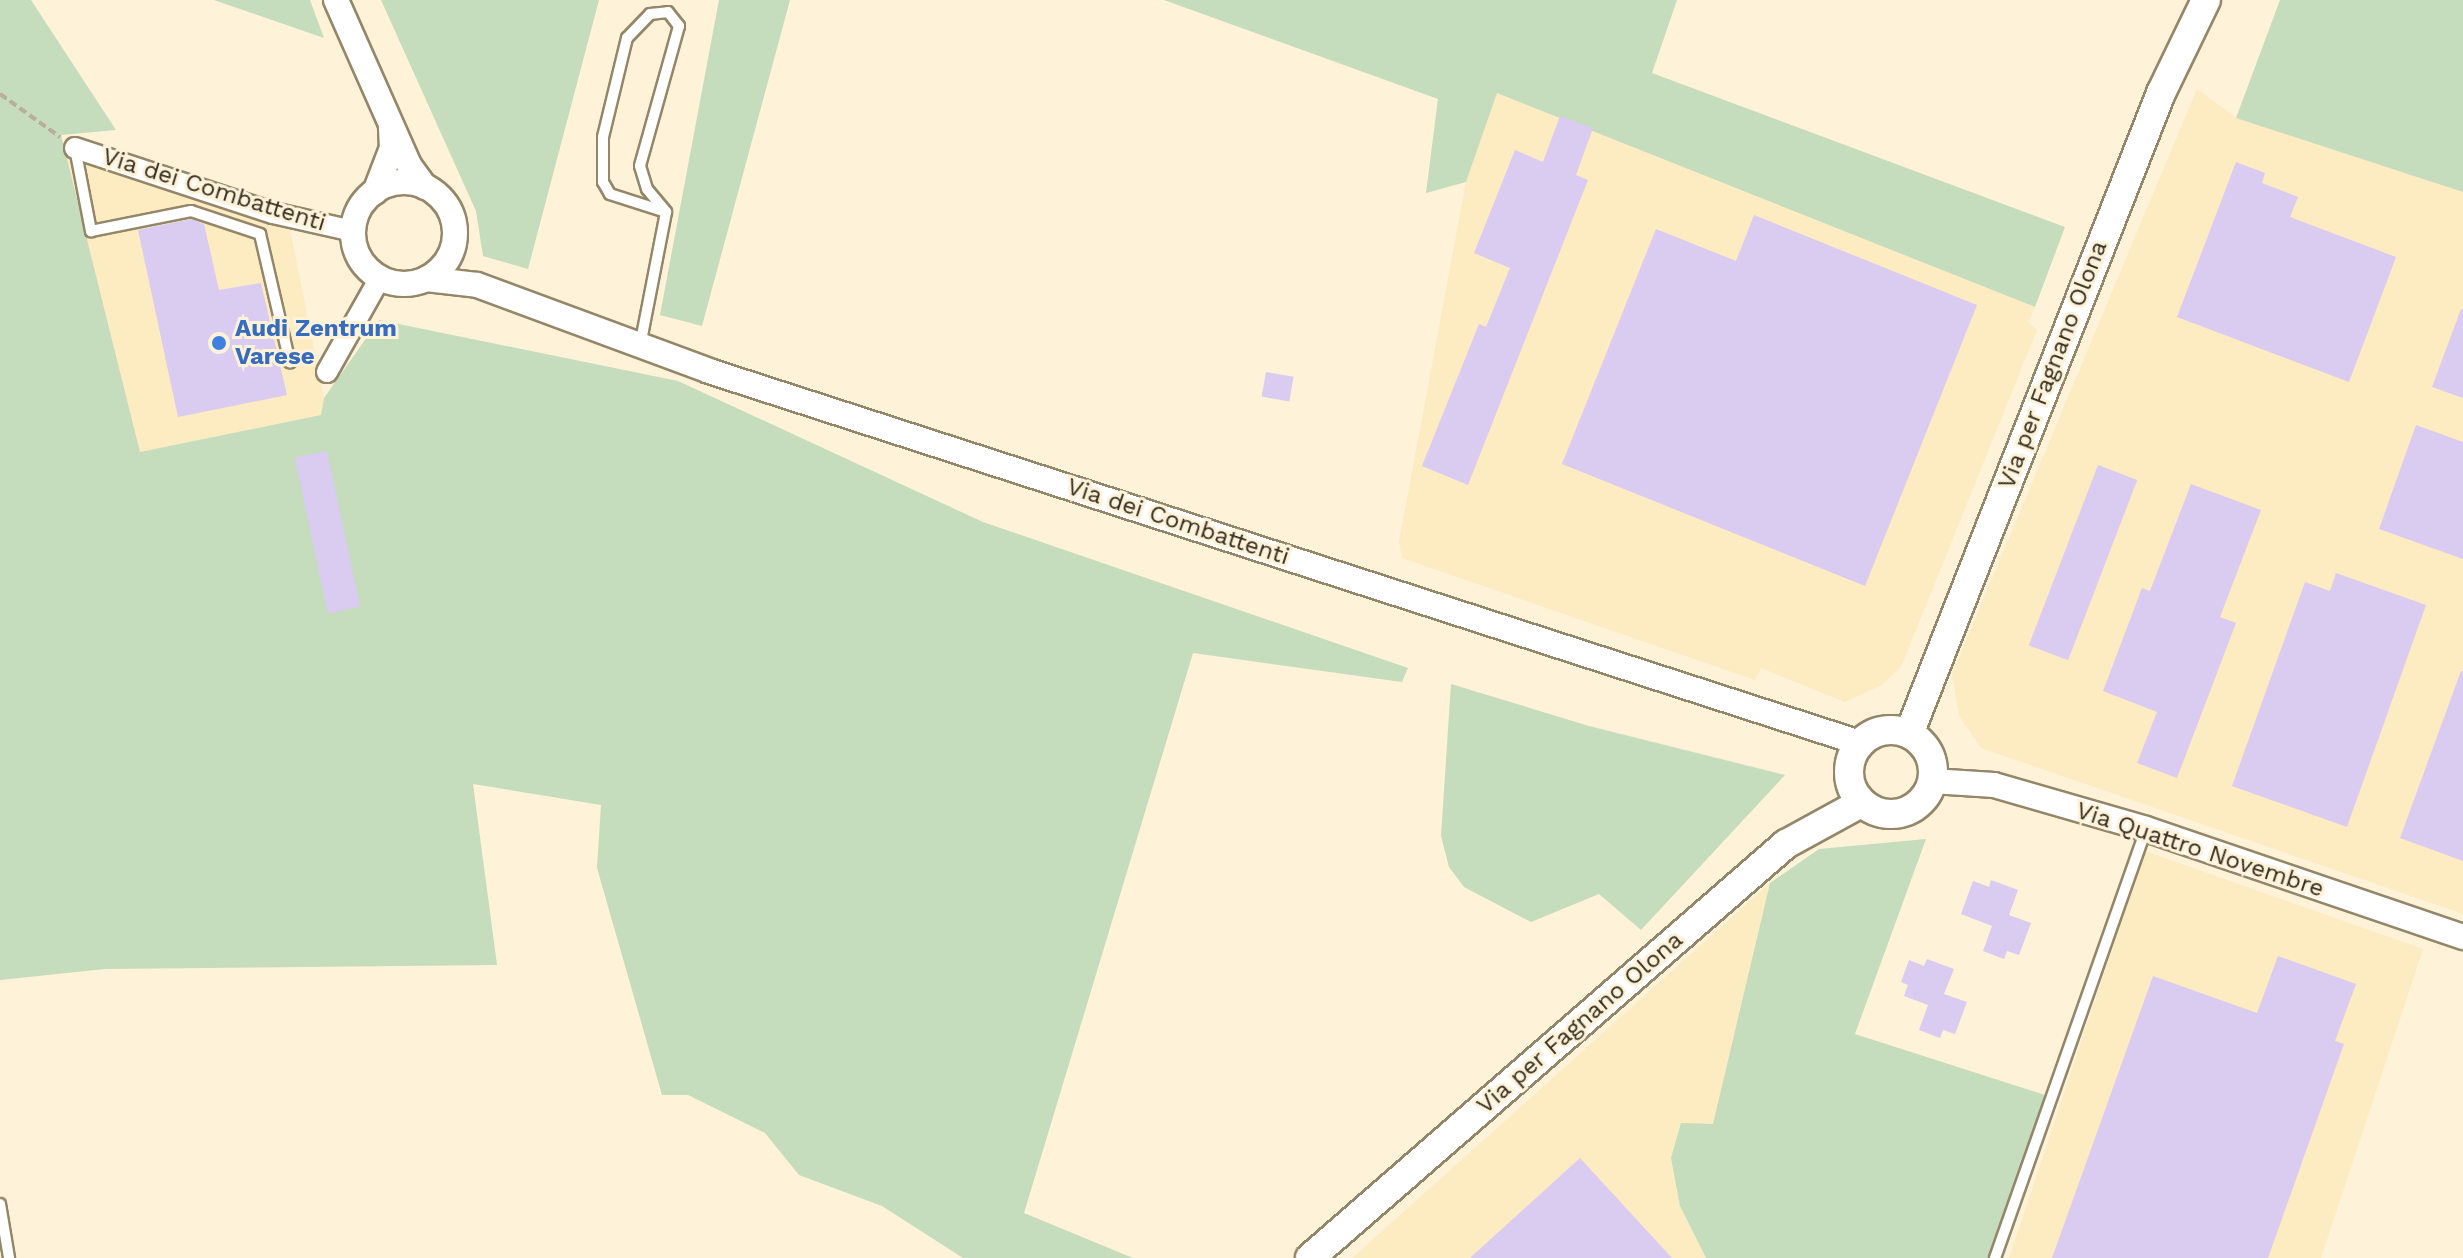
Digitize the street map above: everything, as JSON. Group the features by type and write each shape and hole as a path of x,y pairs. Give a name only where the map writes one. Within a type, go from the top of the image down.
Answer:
{"main road":[{"name":"Via per Fagnano Olona","path":"1909,734 2161,93 2206,0"},
{"path":"1883,731 1909,734 1929,754 1932,781 1909,810 1884,814 1861,803 1849,780 1849,766 1860,743 1883,731"},
{"name":"Via per Fagnano Olona","path":"1310,1258 1786,844 1861,803"}],"street":[{"name":"Via dei Combattenti","path":"336,0 390,124 425,187 448,209 454,241 481,279 499,293"},
{"name":"Via dei Combattenti","path":"390,124 392,148 375,192 361,205 353,231 363,263 380,278 411,284 426,279 499,293 640,346 1860,743"},
{"name":"Via dei Combattenti","path":"75,148 273,213 353,231"},
{"path":"375,192 404,183 425,187"},
{"path":"426,279 444,264 454,241"},
{"path":"327,372 380,278"},
{"name":"Via Quattro Novembre","path":"1932,781 1994,785 2146,829 2463,937"}],"lane":[{"path":"668,12 679,26 640,166 647,189 666,212 610,194 603,182 603,137 627,38 650,14 668,12"},
{"path":"75,148 91,231 191,211 260,234"},
{"path":"640,346 666,212"},
{"path":"273,213 260,234 290,363"},
{"path":"1995,1258 2146,829"},
{"path":"0,1204 9,1258"}],"path":[{"path":"0,94 75,148"}],"shaded area":[{"path":"2197,89 2237,118 2463,192 2463,914 1981,748 1959,716 1952,674"},
{"path":"1496,92 2035,307 2028,322 2037,330 1901,667 1882,685 1845,702 1761,668 1755,680 1402,558 1399,542 1466,182"},
{"path":"64,149 287,215 324,398 321,415 140,452"},
{"path":"2145,851 2423,949 2321,1258 2009,1258"},
{"path":"1770,883 1713,1125 1680,1206 1706,1258 1352,1258"}],"green space":[{"path":"0,0 31,0 116,130 61,135 140,452 321,415 324,398 379,320 678,381 983,522 1408,668 1402,682 1193,653 1024,1213 1133,1258 963,1258 882,1206 799,1175 765,1133 688,1095 662,1095 597,868 601,805 473,784 497,965 105,969 0,980"},
{"path":"214,0 310,0 324,38"},
{"path":"381,0 599,0 528,269 483,256 476,211"},
{"path":"719,0 790,0 702,326 660,315"},
{"path":"1164,0 1677,0 1652,73 2065,227 2035,307 1497,93 1466,182 1426,193 1438,99"},
{"path":"2280,0 2463,0 2463,192 2236,118"},
{"path":"1451,684 1589,726 1785,775 1641,930 1599,894 1531,922 1464,887 1449,867 1441,836"},
{"path":"1926,839 1855,1034 2045,1095 1988,1258 1706,1258 1680,1206 1671,1158 1681,1123 1713,1124 1770,883 1819,849"}],"building":[{"path":"1560,116 1593,128 1576,175 1588,180 1468,485 1422,466 1479,324 1486,327 1510,268 1474,253 1515,150 1543,162"},
{"path":"2236,162 2265,173 2262,183 2298,197 2290,217 2396,257 2349,382 2177,317"},
{"path":"1754,215 1977,305 1865,586 1562,464 1656,229 1736,261"},
{"name":"Audi Zentrum Varese","path":"191,219 204,224 219,290 261,283 287,395 178,417 138,230"},
{"path":"2463,309 2463,398 2432,387"},
{"path":"1266,372 1294,377 1289,401 1262,397"},
{"path":"2416,425 2463,442 2463,559 2379,529"},
{"path":"327,451 360,607 328,613 295,458"},
{"path":"2098,465 2137,480 2068,660 2029,645"},
{"path":"2191,484 2261,510 2220,617 2236,623 2177,778 2137,763 2157,712 2103,691 2142,588 2150,591"},
{"path":"2336,573 2426,605 2347,827 2232,786 2305,582 2330,591"},
{"path":"2463,671 2463,861 2400,838"},
{"path":"1991,880 2018,890 2009,915 2031,923 2019,955 2007,951 2004,959 1983,951 1992,926 1961,914 1973,881 1989,887"},
{"path":"2278,956 2356,984 2335,1041 2344,1044 2268,1258 2052,1258 2153,976 2257,1013"},
{"path":"1927,959 1954,969 1944,994 1967,1002 1955,1034 1943,1030 1940,1038 1919,1030 1928,1005 1904,996 1908,985 1901,982 1909,960 1924,966"},
{"path":"1580,1158 1672,1258 1470,1258"}],"place":[{"name":"Audi Zentrum Varese","path":"219,343"}]}
